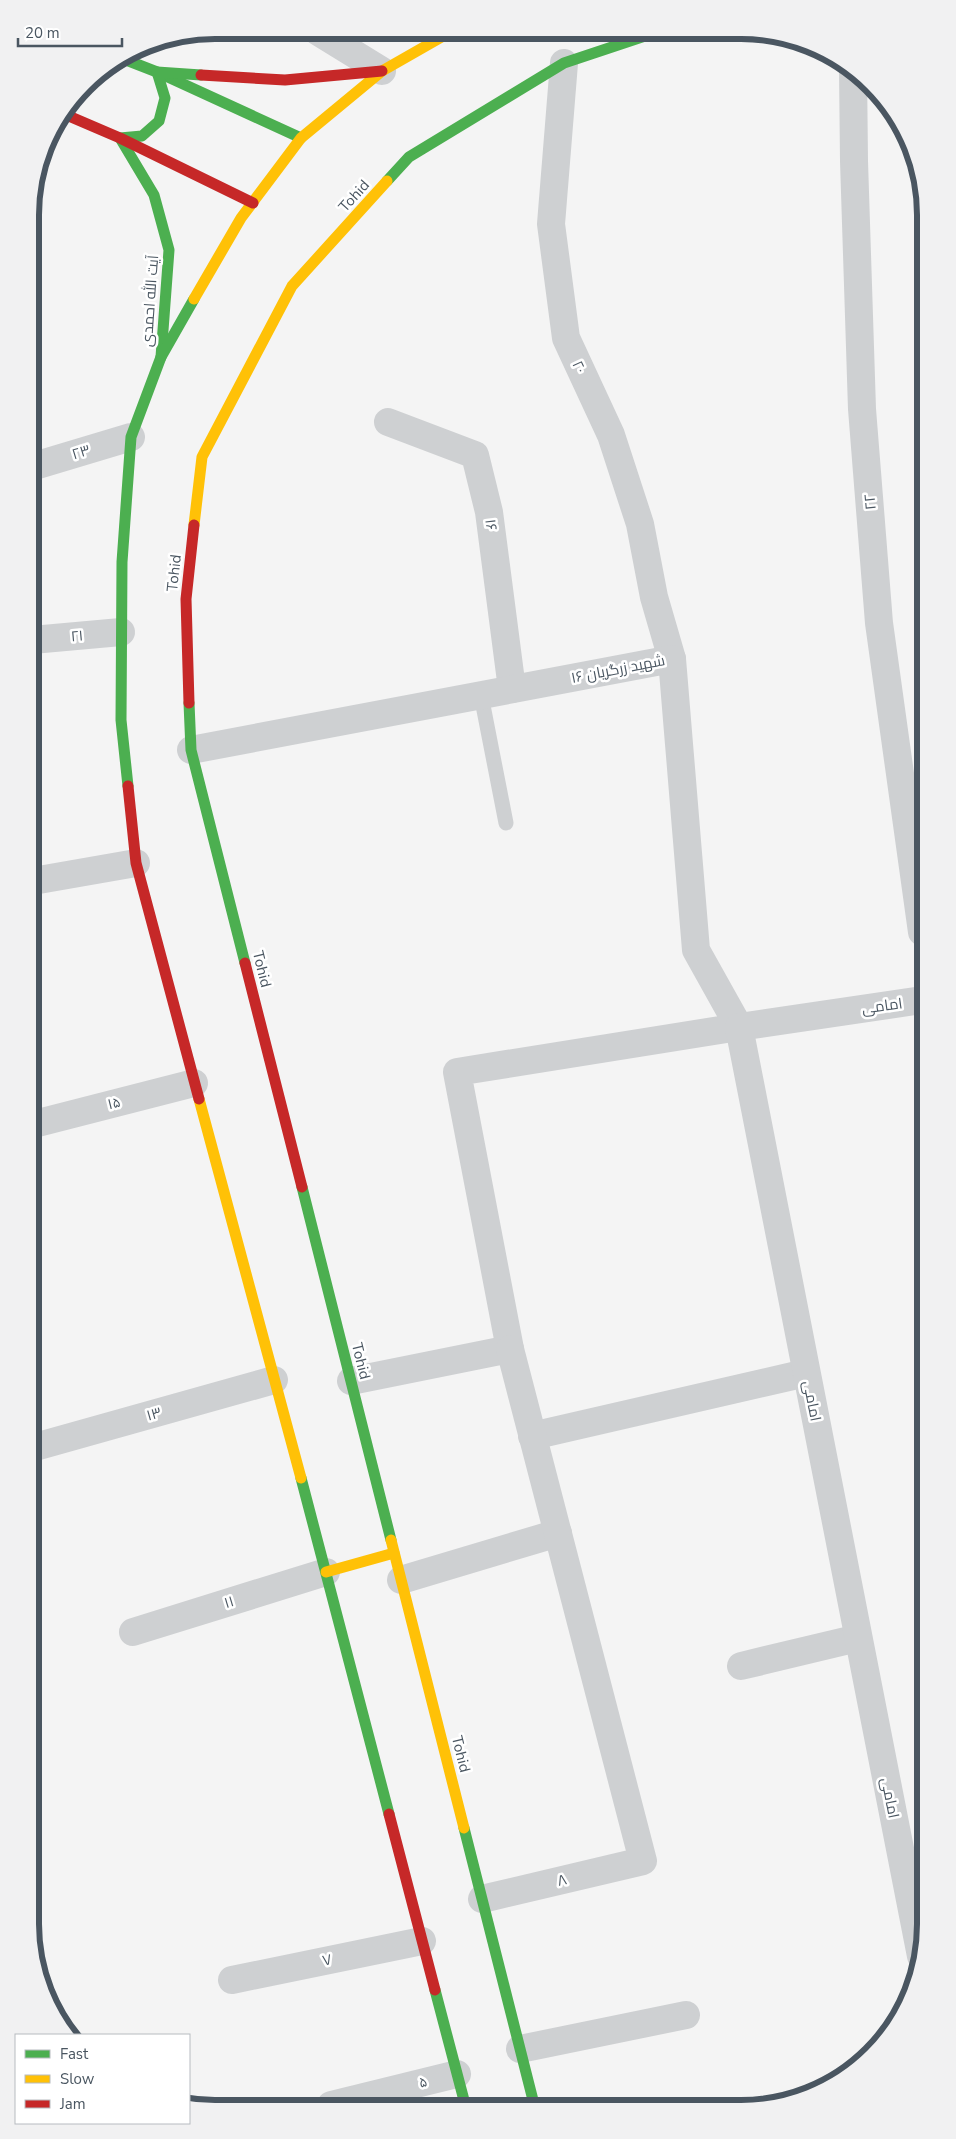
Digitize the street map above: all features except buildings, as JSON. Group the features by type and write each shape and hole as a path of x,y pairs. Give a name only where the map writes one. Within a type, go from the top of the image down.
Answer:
{"main road":[{"path":"440,39 382,72 300,138 241,218 161,357 131,437 122,562 121,720 136,863 326,1572 464,2100"},
{"name":"Tohid","path":"533,2100 191,750 186,599 202,457 292,286 409,157 564,64 637,39"},
{"path":"129,61 157,72 300,138"},
{"path":"157,72 285,80 382,72"},
{"path":"120,138 142,136 158,121 165,98 157,72"},
{"path":"69,116 120,138 253,204"},
{"name":"آیت الله احمدی","path":"120,138 154,195 169,250 161,357"},
{"path":"326,1572 394,1553"}],"street":[{"path":"330,39 382,72"},
{"name":"۲۰","path":"564,64 551,224 566,338 611,435 640,524 654,597 672,659"},
{"name":"۲۲","path":"853,79 862,409 879,623 917,896"},
{"name":"۱۶","path":"388,422 475,456 489,512 512,689"},
{"name":"۲۳","path":"39,465 131,437"},
{"name":"۲۱","path":"39,639 121,632"},
{"name":"۱۶ شهید زرگریان","path":"191,750 672,659 696,950 739,1027"},
{"path":"39,880 136,863"},
{"name":"امامی","path":"917,1001 739,1027 917,1936"},
{"path":"401,1580 558,1533 510,1349 457,1072 739,1027"},
{"name":"۱۵","path":"39,1123 194,1083"},
{"path":"351,1381 510,1349"},
{"path":"532,1436 806,1372"},
{"name":"۱۳","path":"39,1446 274,1380"},
{"name":"۸","path":"482,1899 643,1861 558,1533"},
{"name":"۱۱","path":"133,1632 326,1572"},
{"path":"741,1666 858,1638"},
{"name":"۷","path":"232,1980 422,1941"},
{"path":"520,2049 686,2015"},
{"name":"۵","path":"351,2100 457,2074"}],"lane":[{"path":"481,695 506,822"}],"traffic: fast":[{"path":"387,181 409,157 564,63 636,39"},
{"path":"129,61 301,138"},
{"path":"161,357 169,250 154,195 120,138 142,136 159,121 165,98 157,72 201,75"},
{"path":"128,786 121,720 122,562 131,437 161,357 194,299"},
{"path":"189,703 191,750 245,963"},
{"path":"302,1187 391,1540"},
{"path":"301,1478 389,1814"},
{"path":"464,1828 533,2100"},
{"path":"435,1990 464,2100"}],"traffic: slow":[{"path":"194,299 241,218 301,138 382,71 438,39"},
{"path":"194,525 202,457 292,286 387,181"},
{"path":"199,1099 301,1478"},
{"path":"391,1540 464,1828"},
{"path":"326,1572 394,1553"}],"traffic: jam":[{"path":"201,75 285,80 382,71"},
{"path":"69,116 120,138 253,203"},
{"path":"189,703 186,599 194,525"},
{"path":"128,786 136,863 199,1099"},
{"path":"245,963 302,1187"},
{"path":"389,1814 435,1990"}]}
